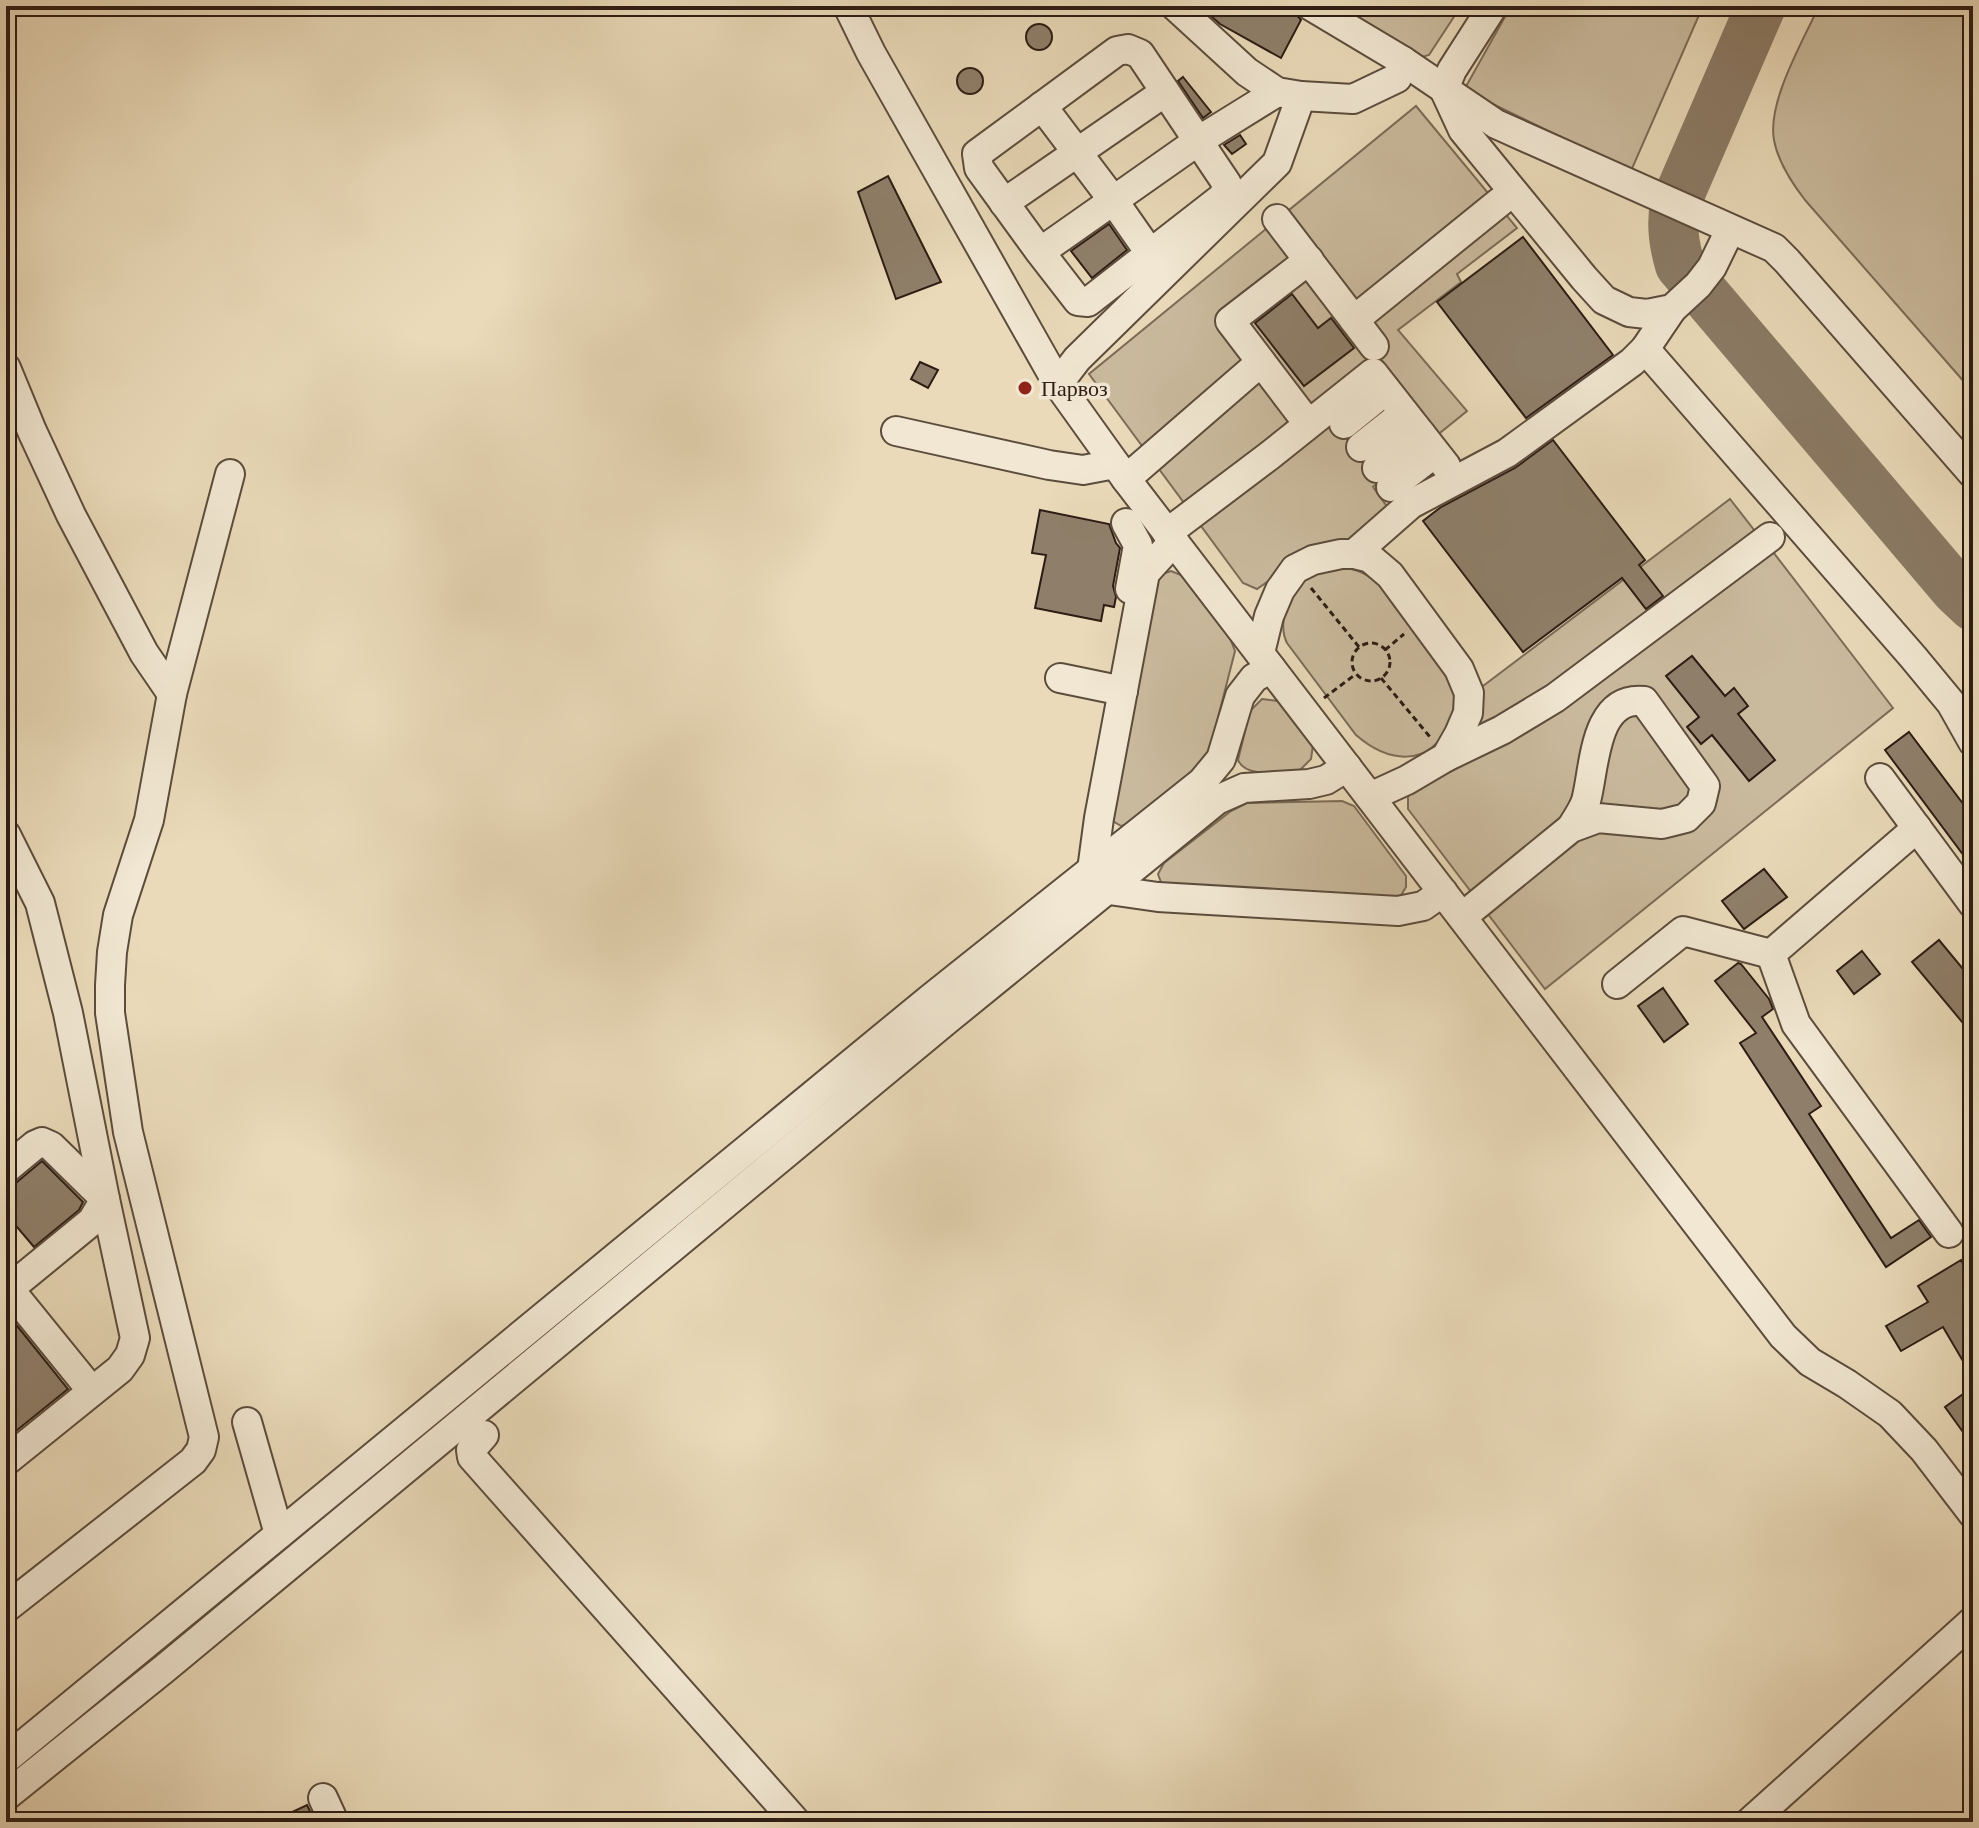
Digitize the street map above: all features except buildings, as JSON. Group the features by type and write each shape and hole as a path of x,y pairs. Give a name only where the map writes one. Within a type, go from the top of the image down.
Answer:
{"street":[{"path":"848,6 871,53 1058,384 1120,472 1783,1336 1810,1362 1890,1414 1924,1450 1973,1514"},
{"path":"1175,6 1247,72 1289,94 1353,99 1397,78 1403,61"},
{"path":"1311,6 1403,61 1496,124 1774,248 1973,474"},
{"path":"1493,6 1452,70 1444,89 1463,130 1604,300 1629,312 1647,314 1672,309"},
{"path":"1128,49 1140,54 1227,184 1224,196 1088,302 1078,301 979,168 977,154 1042,106 1117,51 1128,49"},
{"path":"1004,203 1165,92"},
{"path":"1058,384 1077,359 1277,163 1289,94"},
{"path":"1040,252 1198,141 1289,94"},
{"path":"1042,106 1150,253"},
{"path":"1354,320 1501,201"},
{"path":"1277,219 1374,346"},
{"path":"1354,554 1411,504 1507,453 1632,362 1645,349 1672,309 1712,267 1730,230"},
{"path":"1300,413 1230,321 1309,260"},
{"path":"1645,349 1923,669 1951,703 1973,742"},
{"path":"896,431 1049,465 1120,472 1261,362"},
{"path":"6,368 71,515 144,653 172,694"},
{"path":"1100,880 1123,691 1145,573 1170,537 1373,373 1427,441"},
{"path":"1344,424 1386,390"},
{"path":"1427,441 1376,467 1427,441"},
{"path":"6,1608 193,1461 201,1450 204,1437 128,1132 110,1013 112,952 118,915 149,820 172,694 230,474"},
{"path":"1118,661 1138,545 1126,523"},
{"path":"1370,797 1502,730 1555,698 1770,537"},
{"path":"6,1796 188,1649 948,1019 1100,880 1202,782 1221,759 1240,696 1265,660 1269,616 1280,590 1295,569 1313,560 1354,554 1370,558 1390,575 1459,669 1469,693 1468,713 1446,757"},
{"path":"1571,828 1586,803 1610,656"},
{"path":"1060,678 1123,691"},
{"path":"1462,917 1571,828 1598,818 1662,824 1686,818 1701,803 1705,786 1644,701 1633,700 1615,709 1601,726"},
{"path":"6,1759 931,998 1217,800 1244,788 1326,780 1347,767"},
{"path":"1880,778 1973,904"},
{"path":"1771,954 1917,828"},
{"path":"6,835 40,903 68,1013 135,1338 130,1355 120,1369 6,1461"},
{"path":"1100,880 1158,897 1398,911 1423,906 1443,892"},
{"path":"1617,984 1683,931 1771,954"},
{"path":"1771,954 1796,1024 1949,1233"},
{"path":"6,1169 42,1142 51,1146 105,1199"},
{"path":"92,1391 8,1287 92,1221 105,1199"},
{"path":"247,1422 279,1534"},
{"path":"484,1435 471,1450 472,1457 796,1822"},
{"path":"1750,1822 1973,1621"}],"path":[{"path":"1295,569 1359,647"},
{"path":"1375,644 1385,650 1389,662 1381,678 1367,680 1356,674 1352,657 1359,647 1375,644"},
{"path":"1305,712 1356,674"},
{"path":"1381,678 1446,757"}],"shaded area":[{"path":"1294,6 1461,6 1429,55 1392,66"},
{"path":"1511,6 1703,6 1631,171 1464,90"},
{"path":"1819,6 1973,6 1973,392 1805,200 1779,156 1773,125 1776,108 1788,72"},
{"path":"1416,106 1517,228 1457,274 1461,282 1398,330 1467,411 1373,487 1391,512 1356,543 1274,577 1257,589 1243,583 1089,374"},
{"path":"1730,499 1758,535 1556,687 1475,729 1479,689"},
{"path":"1770,548 1893,708 1545,989 1408,809 1408,794 1519,735"},
{"path":"1337,567 1358,571 1377,582 1457,683 1456,705 1448,725 1440,739 1419,755 1406,757 1381,751 1356,735 1287,643 1284,617 1294,591 1309,576"},
{"path":"1171,571 1181,575 1230,638 1235,651 1210,749 1199,769 1134,822 1121,826 1111,820 1152,586 1159,575"},
{"path":"1262,699 1278,701 1313,745 1311,759 1299,771 1256,772 1242,766 1238,760 1250,711"},
{"path":"1342,801 1354,806 1406,876 1406,887 1400,897 1162,885 1158,874 1164,863 1231,811 1247,803"}],"taxiway":[{"path":"1761,6 1675,205 1674,235 1680,265 1956,590 1973,606"}],"place":[{"name":"Парвоз","path":"1025,388"}]}
